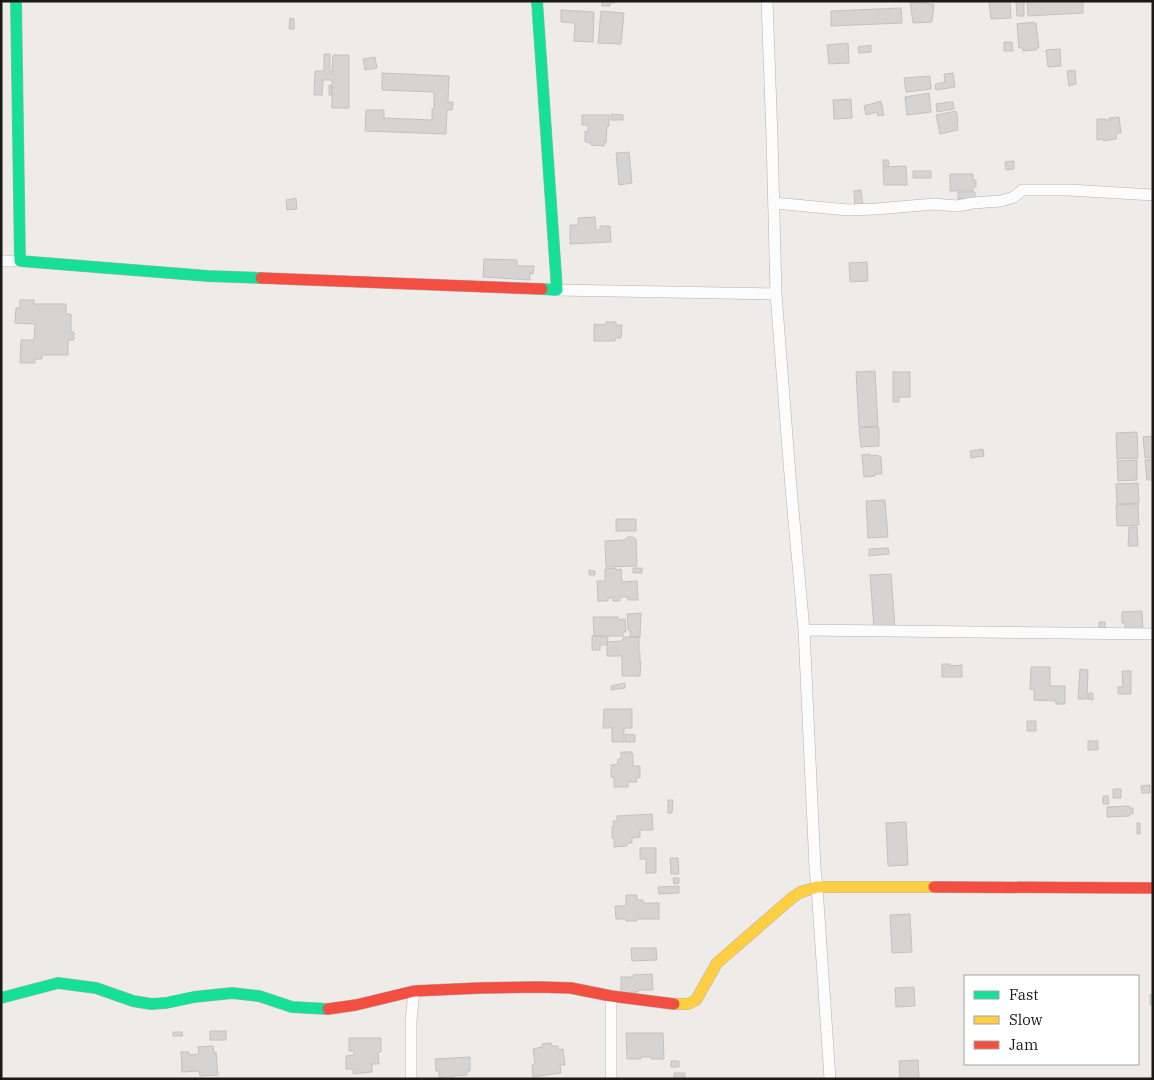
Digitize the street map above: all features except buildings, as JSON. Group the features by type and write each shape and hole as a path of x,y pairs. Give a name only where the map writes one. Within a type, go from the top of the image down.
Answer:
{"street":[{"path":"16,1 20,261"},
{"path":"537,1 557,290"},
{"path":"767,1 776,294 804,630 815,868 818,887 830,1079"},
{"path":"774,203 848,210 934,204 957,206 1001,201 1014,197 1022,190 1069,190 1152,198"},
{"path":"1,261 208,276 557,290 776,294"},
{"path":"804,630 1153,634"},
{"path":"1,998 58,983 96,988 133,1001 151,1004 232,993 259,996 292,1006 326,1009 356,1005 414,991 539,986 571,988 611,996 677,1004 693,1002 698,998 717,963 724,956 793,897 801,892 818,887 1153,888"},
{"path":"411,1079 411,1021 414,991"},
{"path":"610,1079 611,996"}],"traffic: fast":[{"path":"16,1 20,261 208,276 261,278"},
{"path":"537,1 557,290 542,289"},
{"path":"1,998 58,983 96,988 133,1001 151,1004 232,993 259,996 292,1007 328,1009"}],"traffic: slow":[{"path":"674,1004 688,1004 696,1000 717,963 801,892 817,887 934,887"}],"traffic: jam":[{"path":"261,278 542,289"},
{"path":"934,887 1153,888"},
{"path":"328,1009 356,1005 414,991 539,987 571,988 611,996 674,1004"}]}
